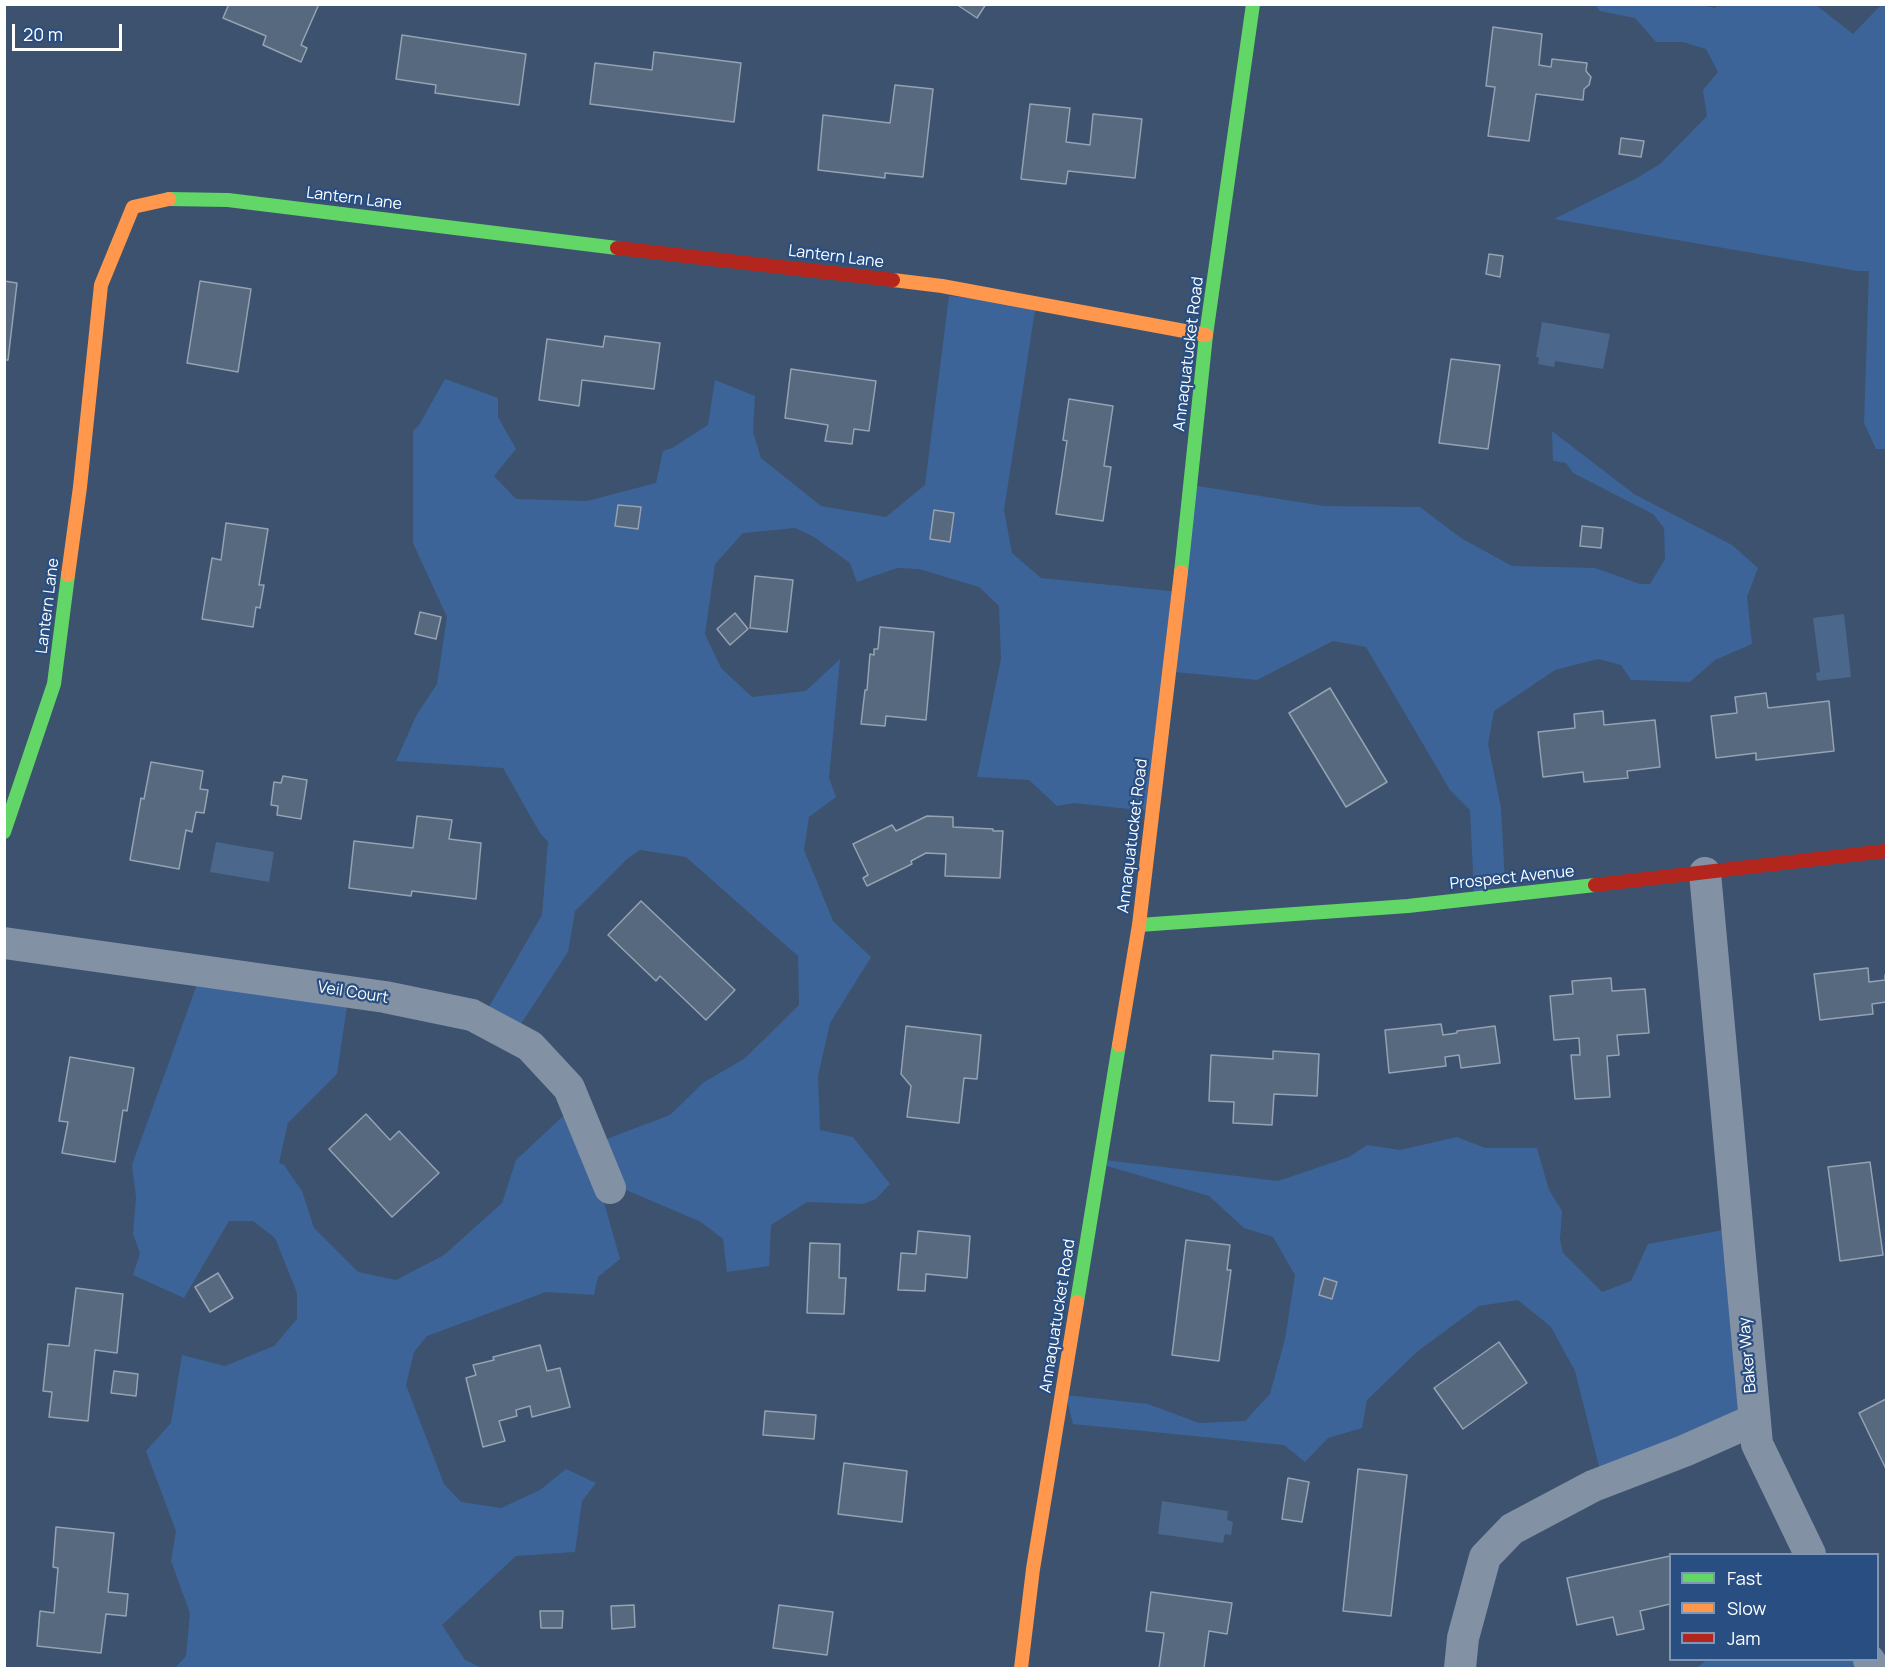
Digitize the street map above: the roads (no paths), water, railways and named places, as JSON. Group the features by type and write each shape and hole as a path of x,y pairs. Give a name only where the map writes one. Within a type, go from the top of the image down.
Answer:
{"street":[{"name":"Annaquatucket Road","path":"1022,1668 1033,1569 1139,925 1193,468 1206,335 1253,4"},
{"name":"Lantern Lane","path":"4,832 54,684 80,487 101,285 133,207 172,198 228,200 661,254 942,286 1206,335"},
{"name":"Prospect Avenue","path":"1139,925 1408,906 1887,851"},
{"name":"Baker Way","path":"1705,873 1757,1444 1810,1553"},
{"name":"Veil Court","path":"4,943 385,997 472,1015 530,1046 569,1088 610,1188"},
{"path":"1460,1668 1463,1638 1485,1557 1512,1529 1593,1486 1684,1451 1754,1420"}]}
